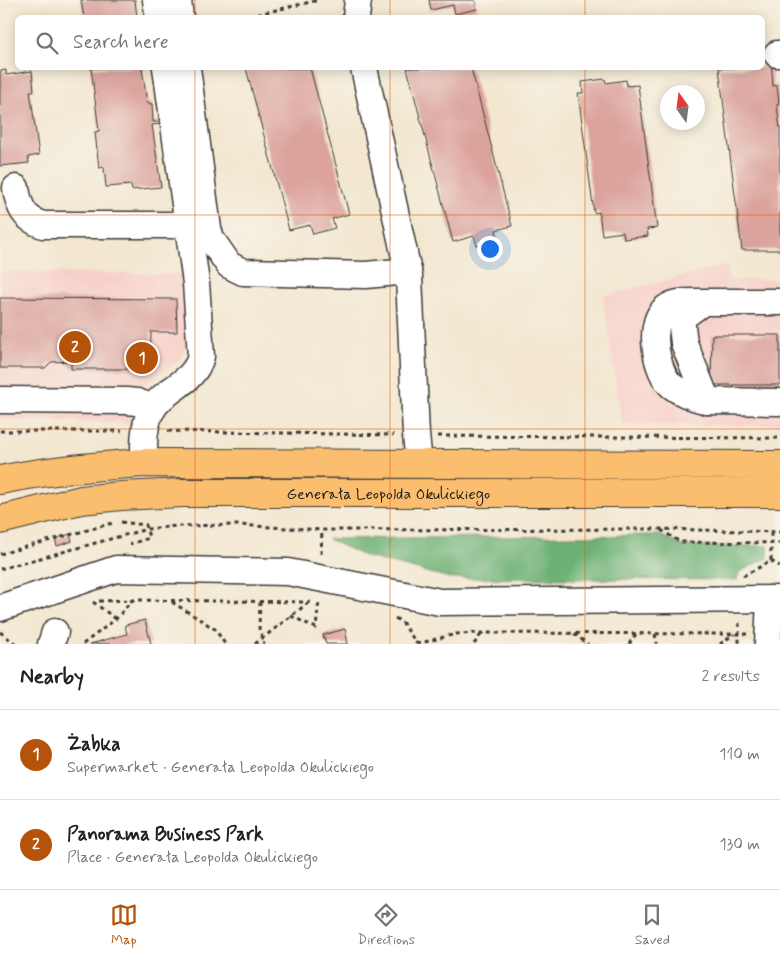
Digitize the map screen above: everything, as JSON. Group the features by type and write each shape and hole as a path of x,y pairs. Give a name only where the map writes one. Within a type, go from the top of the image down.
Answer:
{"main road":[{"name":"Generała Leopolda Okulickiego","path":"0,480 69,468 144,463 780,464"},
{"name":"Generała Leopolda Okulickiego","path":"0,520 81,500 184,493 780,493"}],"street":[{"path":"156,0 158,15"},
{"path":"178,0 180,15"},
{"path":"356,15 358,0"},
{"path":"144,463 149,420 158,402 194,373 201,356 196,283 166,70"},
{"path":"187,70 208,229 211,239 229,264 243,272 366,275 408,272"},
{"path":"364,70 408,272 419,463"},
{"path":"16,188 23,213 35,223 43,225 172,225 187,223"},
{"path":"780,302 702,302 681,318 684,343 707,402 780,402"},
{"path":"0,400 137,402 149,420"},
{"path":"0,608 116,569 288,572 440,602 775,599 768,644"}],"path":[{"path":"255,15 319,0"},
{"path":"0,431 149,420 416,435 780,438"},
{"path":"0,554 117,522 146,525 149,538"},
{"path":"0,569 147,529 176,526 237,525 322,530 780,532"},
{"path":"660,530 680,542 780,543"},
{"path":"770,560 780,566"},
{"path":"86,643 116,619 132,600"},
{"path":"116,619 92,601 319,603 316,628 291,616"},
{"path":"171,601 215,629 225,644"},
{"path":"260,602 259,628 264,644"},
{"path":"256,644 310,602"},
{"path":"394,617 402,622 417,644 456,634 739,634 739,644"},
{"path":"0,632 16,644"},
{"path":"474,644 482,634"},
{"path":"574,634 588,644"},
{"path":"629,644 636,634"},
{"path":"655,634 657,644"},
{"path":"720,644 735,634"}],"shaded area":[{"path":"727,265 729,280 780,279 780,425 622,425 603,296"},
{"path":"0,272 184,274 185,349 178,361 132,395 132,423 0,419"}],"green space":[{"path":"660,535 682,546 768,546 768,558 739,572 737,580 450,578 364,556 328,539"}],"building":[{"path":"81,0 135,0 137,15 84,15"},
{"path":"429,0 475,0 477,9 455,14 453,5 431,10"},
{"path":"770,48 773,86 777,85 779,104 777,105 780,129 780,250 742,250 719,70 765,70 765,49"},
{"path":"6,70 6,75 32,71 34,91 30,91 39,155 28,157 29,163 0,166 0,71"},
{"path":"91,70 142,70 147,103 152,104 153,122 160,122 161,124 152,125 161,187 132,190 131,185 106,187 104,167 99,168 95,132 99,131"},
{"path":"247,70 311,70 349,214 332,219 335,228 313,234 310,225 289,230"},
{"path":"408,70 472,70 512,226 496,230 498,240 477,246 474,236 453,242"},
{"path":"605,79 606,83 626,80 627,86 638,85 657,228 647,229 648,236 624,239 623,232 602,235 599,212 594,213 578,93 583,93 582,82"},
{"path":"0,298 176,299 177,332 151,332 150,369 71,369 71,361 51,362 45,368 0,368"},
{"path":"712,335 780,335 780,385 711,385"},
{"path":"70,534 72,541 57,546 55,539"},
{"path":"145,620 151,644 90,644 127,634 125,625"},
{"path":"345,629 348,644 326,644 323,635"}],"place":[{"name":"Panorama Business Park","path":"75,347"},
{"name":"Żabka","path":"142,358"}]}
